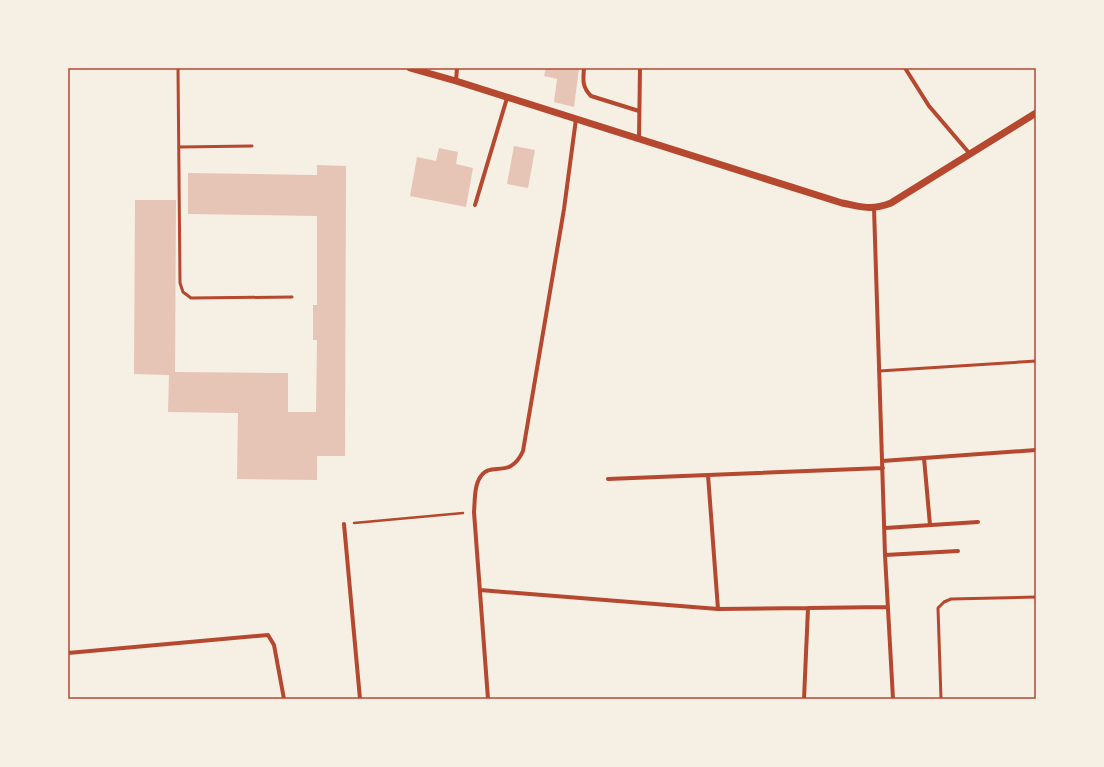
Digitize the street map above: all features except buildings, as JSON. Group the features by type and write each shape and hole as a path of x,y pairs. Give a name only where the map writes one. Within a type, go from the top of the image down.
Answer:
{"street":[{"path":"410,68 456,81 842,203 874,208 891,202 1036,113"},
{"path":"456,81 457,68"},
{"path":"584,68 583,80 585,90 591,96 639,111"},
{"path":"639,139 640,68"},
{"path":"904,68 929,106 970,154"},
{"path":"475,205 507,98"},
{"path":"488,699 474,512 477,482 481,475 487,471 513,465 519,460 523,451 564,209 576,120"},
{"path":"874,208 885,555 892,699"},
{"path":"882,461 1036,450"},
{"path":"924,458 930,525"},
{"path":"608,479 883,468"},
{"path":"708,475 718,609"},
{"path":"885,528 978,522"},
{"path":"344,524 360,699"},
{"path":"885,555 958,551"},
{"path":"480,590 718,609 887,607"},
{"path":"804,699 808,608"},
{"path":"68,653 268,635 274,645 284,699"}],"lane":[{"path":"178,68 180,283 183,292 191,298 292,297"},
{"path":"179,146 252,146"},
{"path":"879,371 1036,361"},
{"path":"941,699 938,608 944,602 952,599 1036,597"}],"path":[{"path":"344,524 474,512"}]}
